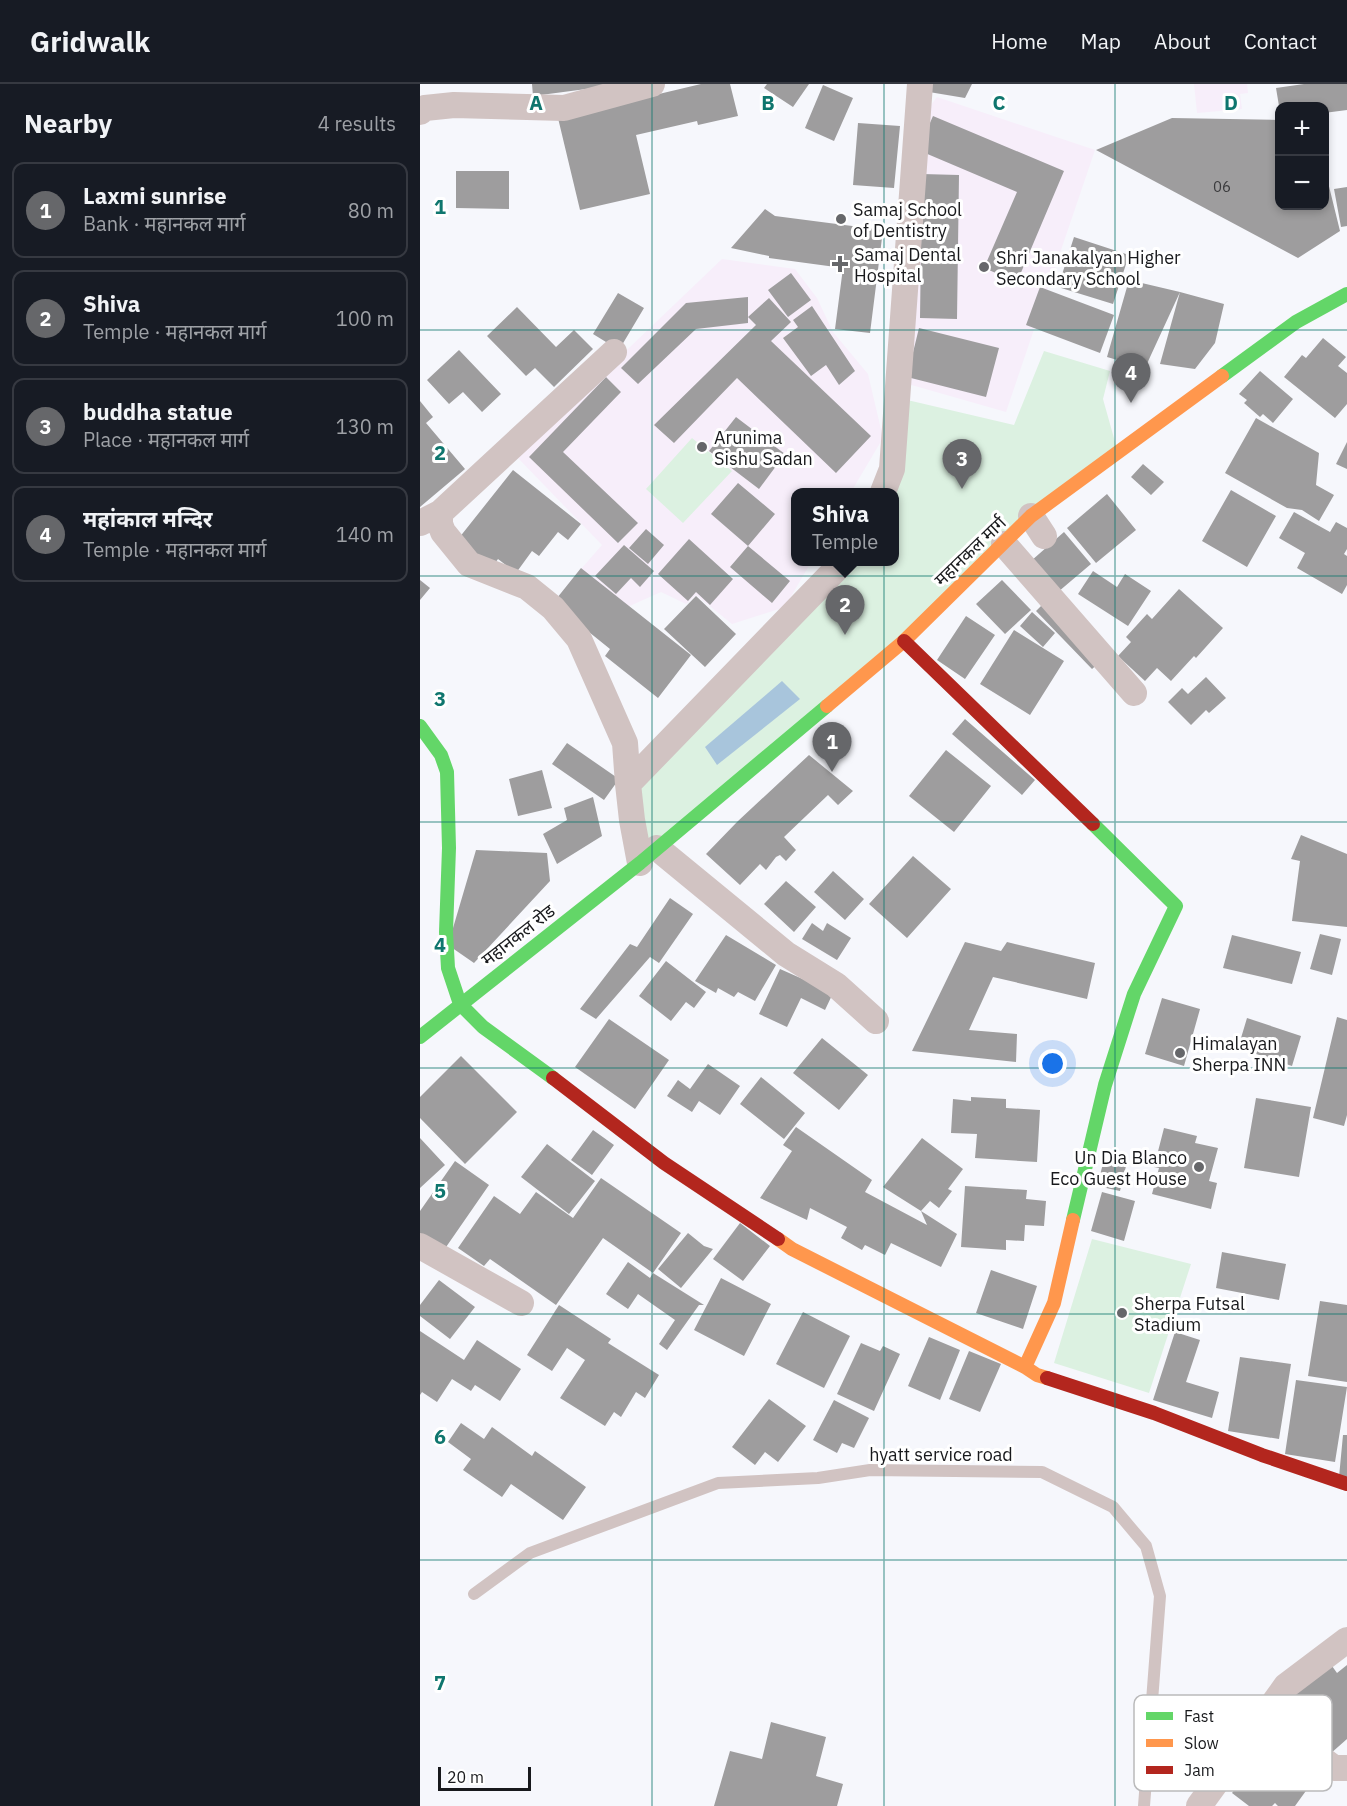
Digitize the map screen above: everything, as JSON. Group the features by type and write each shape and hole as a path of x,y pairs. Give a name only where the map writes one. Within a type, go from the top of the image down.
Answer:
{"street":[{"path":"420,112 425,108 454,105 564,108 652,84"},
{"path":"885,488 892,469 920,84"},
{"name":"महानकल मार्ग","path":"648,856 904,641 1004,544 1038,526 1296,322 1347,294"},
{"path":"614,352 430,518 440,524 443,532 470,564 527,587 554,608 579,639 625,743 632,820 648,856 786,954 836,985 876,1021"},
{"path":"1004,544 1134,693"},
{"path":"628,784 838,566"},
{"path":"904,641 1176,906 1134,994 1105,1085 1054,1303 1025,1367"},
{"path":"420,726 441,755 447,772 449,848 446,932 448,968 460,1004 483,1027 588,1103 664,1163 792,1249 1037,1375 1154,1413 1262,1455 1347,1484"},
{"name":"महानकल रोड","path":"420,1037 648,856"},
{"path":"420,1246 521,1303"},
{"path":"1280,1695 1286,1686 1347,1640"},
{"path":"1332,1767 1347,1768"},
{"path":"1199,1806 1210,1791"}],"lane":[{"name":"hyatt service road","path":"474,1594 530,1553 718,1483 818,1478 870,1470 1042,1472 1113,1507 1146,1546 1160,1596 1152,1695"},
{"name":"hyatt service road","path":"1144,1806 1145,1791"}],"shaded area":[{"path":"1194,84 1247,84 1248,93 1240,94 1242,109 1197,113"},
{"name":"Shri Janakalyan Higher Secondary School","path":"937,97 1095,150 1006,412 908,384 922,117"},
{"name":"Arunima Sishu Sadan","path":"722,259 795,269 817,298 833,332 868,374 883,438 853,488 791,488 791,566 809,566 785,607 732,624 696,595 686,604 661,592 614,613 581,569 602,545 516,456"}],"green space":[{"path":"1044,351 1110,371 1103,399 1117,449 868,666 643,855 630,789 848,566 899,566 899,488 894,488 903,399 1014,425"},
{"path":"692,438 732,471 683,523 646,489"},
{"name":"Sherpa Futsal Stadium","path":"1092,1239 1191,1264 1149,1393 1054,1363"}],"water":[{"path":"782,681 800,699 717,765 705,747"}],"building":[{"path":"532,84 608,84 609,86 533,96"},
{"path":"701,84 730,84 738,116 698,125 697,121 636,135 650,194 580,210 558,118"},
{"path":"767,84 809,84 793,107 764,88"},
{"path":"932,84 972,84 965,98 929,92"},
{"path":"1304,84 1347,84 1347,110 1329,112 1329,102 1278,102 1276,88"},
{"path":"823,85 853,98 834,141 805,128"},
{"path":"933,116 1064,171 1017,282 984,268 1017,192 918,150"},
{"path":"1172,118 1275,120 1275,210 1329,210 1329,186 1340,231 1298,258 1096,150"},
{"path":"858,123 900,126 894,188 853,185"},
{"path":"456,171 509,171 509,209 456,208"},
{"path":"922,174 959,175 957,319 920,318"},
{"path":"1347,187 1347,226 1341,227 1334,189"},
{"path":"765,209 775,216 883,230 870,333 835,329 843,268 769,258 769,256 731,248"},
{"path":"1074,237 1129,255 1113,304 1058,287"},
{"path":"791,273 811,300 788,317 768,290"},
{"path":"1129,280 1180,292 1145,368 1107,357"},
{"path":"1040,287 1114,315 1100,353 1026,325"},
{"path":"1180,292 1224,304 1215,343 1195,369 1160,364"},
{"path":"618,293 644,308 619,350 593,334"},
{"path":"748,297 748,323 696,329 638,384 621,368 686,303"},
{"path":"769,298 791,322 771,341 871,436 836,473 737,378 674,443 654,425 756,325 748,317"},
{"path":"812,306 855,371 839,385 826,365 811,376 783,338 798,327 793,320"},
{"path":"517,307 556,347 574,330 593,349 554,387 535,368 526,376 487,336"},
{"path":"919,328 999,348 986,397 907,377"},
{"path":"1323,338 1346,357 1338,366 1347,373 1347,404 1335,418 1284,377 1302,355 1306,358"},
{"path":"459,350 501,394 482,412 463,392 449,404 427,380"},
{"path":"1260,371 1293,399 1273,423 1263,414 1260,417 1244,403 1247,400 1239,394"},
{"path":"606,377 621,392 563,452 638,523 618,543 529,457"},
{"path":"420,401 433,417 426,423 465,469 420,507"},
{"path":"736,417 785,454 759,489 709,451"},
{"path":"1256,418 1319,453 1316,485 1334,495 1319,521 1302,510 1287,508 1225,473"},
{"path":"1347,442 1347,469 1336,464"},
{"path":"1143,464 1164,482 1151,495 1131,477"},
{"path":"513,470 581,524 568,540 558,532 539,556 532,551 516,573 498,559 490,570 455,543"},
{"path":"738,483 775,514 748,546 711,514"},
{"path":"1231,490 1276,516 1247,567 1202,541"},
{"path":"1107,494 1136,530 1096,563 1067,528"},
{"path":"1294,512 1330,532 1336,522 1347,528 1347,549 1344,554 1347,556 1347,585 1342,594 1297,568 1305,553 1279,538"},
{"path":"646,529 664,545 648,564 629,548"},
{"path":"1064,532 1091,564 1058,592 1031,561"},
{"path":"689,539 733,579 710,605 696,592 688,601 658,574"},
{"path":"624,545 654,571 640,587 631,578 616,594 595,576"},
{"path":"748,546 790,581 772,603 730,567"},
{"path":"581,568 691,655 658,698 605,656 610,649 553,603"},
{"path":"1093,571 1117,587 1125,574 1151,591 1128,626 1078,594"},
{"path":"420,580 430,588 420,600"},
{"path":"1002,580 1031,610 1005,634 976,604"},
{"path":"1179,589 1223,628 1171,681 1157,668 1145,681 1118,656 1131,642 1126,637 1147,614 1152,619"},
{"path":"696,596 736,634 705,667 664,629"},
{"path":"1046,601 1102,660 1092,669 1036,611"},
{"path":"1032,612 1055,633 1043,647 1020,626"},
{"path":"966,616 995,635 965,679 937,660"},
{"path":"1014,630 1064,661 1030,715 980,684"},
{"path":"1206,677 1226,698 1209,713 1206,710 1191,725 1168,702 1182,688 1188,694"},
{"path":"965,719 1035,780 1022,795 952,734"},
{"path":"567,743 619,779 604,800 552,764"},
{"path":"946,750 991,786 954,832 909,796"},
{"path":"809,755 853,791 838,805 828,795 784,837 796,850 786,861 780,855 766,870 760,864 740,885 706,854"},
{"path":"542,770 552,808 518,816 509,779"},
{"path":"593,797 602,836 557,864 543,834 567,820 564,808"},
{"path":"1301,835 1347,854 1347,927 1292,921 1300,861 1291,859"},
{"path":"476,850 547,853 550,881 474,963 448,945"},
{"path":"913,856 951,889 907,938 869,904"},
{"path":"833,871 864,899 845,920 814,892"},
{"path":"786,881 816,907 794,932 764,904"},
{"path":"670,898 693,914 659,963 650,957 596,1019 580,1009 630,944 637,947"},
{"path":"812,923 823,931 827,923 851,938 837,960 802,939"},
{"path":"1320,934 1341,939 1332,975 1310,969"},
{"path":"726,935 776,965 755,1001 738,992 734,997 718,988 716,993 695,981"},
{"path":"1232,935 1301,952 1292,984 1223,968"},
{"path":"965,942 1001,951 1007,942 1095,963 1087,999 993,977 969,1030 1017,1034 1016,1062 912,1051"},
{"path":"666,961 706,992 694,1008 686,1002 671,1021 639,996"},
{"path":"780,969 834,991 825,1010 801,998 787,1027 759,1014"},
{"path":"1162,998 1200,1009 1184,1066 1145,1054"},
{"path":"1337,1017 1347,1020 1347,1115 1344,1126 1313,1118"},
{"path":"1247,1018 1301,1036 1292,1066 1238,1048"},
{"path":"609,1019 669,1060 635,1109 575,1067"},
{"path":"822,1038 868,1075 839,1110 793,1073"},
{"path":"461,1056 517,1112 465,1164 420,1118 420,1097"},
{"path":"708,1064 740,1086 720,1115 699,1101 692,1112 667,1096 678,1080 690,1089"},
{"path":"761,1077 805,1113 784,1139 740,1104"},
{"path":"971,1097 1006,1099 1006,1108 1040,1110 1037,1162 975,1158 977,1134 951,1133 953,1099 971,1101"},
{"path":"1256,1098 1311,1107 1299,1177 1244,1168"},
{"path":"796,1127 872,1180 865,1192 927,1225 921,1211 957,1234 941,1267 891,1243 885,1255 865,1245 862,1250 841,1238 847,1227 810,1208 807,1220 760,1198 792,1151 783,1145"},
{"path":"1164,1128 1197,1136 1195,1143 1218,1148 1209,1181 1217,1183 1211,1209 1152,1194 1159,1168 1154,1167"},
{"path":"593,1130 614,1145 592,1175 571,1160"},
{"path":"420,1138 445,1165 420,1188"},
{"path":"922,1138 963,1169 948,1189 952,1191 939,1208 930,1201 921,1211 883,1187"},
{"path":"547,1144 595,1181 569,1214 521,1177"},
{"path":"1104,1160 1126,1166 1120,1191 1097,1186"},
{"path":"455,1161 489,1185 444,1250 420,1234 420,1211"},
{"path":"601,1178 681,1233 653,1273 603,1238 556,1305 490,1259 484,1266 458,1248 494,1196 520,1214 536,1192 573,1218"},
{"path":"965,1186 1027,1190 1026,1199 1046,1201 1044,1226 1025,1225 1024,1241 1006,1240 1006,1250 961,1247"},
{"path":"1102,1192 1135,1201 1124,1241 1091,1231"},
{"path":"740,1223 770,1246 743,1281 713,1259"},
{"path":"688,1233 704,1246 713,1249 681,1288 658,1269"},
{"path":"1222,1252 1286,1264 1279,1300 1216,1288"},
{"path":"628,1262 650,1278 653,1273 704,1305 699,1305 667,1350 659,1344 675,1320 638,1294 628,1309 606,1294"},
{"path":"991,1270 1037,1286 1023,1329 976,1313"},
{"path":"721,1278 771,1304 744,1356 694,1330"},
{"path":"439,1280 475,1307 450,1339 420,1316 420,1305"},
{"path":"1320,1301 1347,1305 1347,1382 1308,1376"},
{"path":"559,1305 611,1339 608,1343 659,1375 645,1398 636,1392 621,1417 614,1412 605,1426 560,1398 585,1360 567,1348 552,1371 527,1355"},
{"path":"803,1312 850,1336 824,1388 776,1364"},
{"path":"420,1331 464,1360 477,1340 521,1369 500,1401 475,1385 471,1391 452,1379 437,1402 422,1392 420,1395"},
{"path":"1175,1332 1200,1340 1186,1382 1219,1392 1212,1418 1153,1400"},
{"path":"929,1337 960,1350 940,1400 908,1386"},
{"path":"861,1343 880,1351 883,1346 900,1354 874,1411 837,1394"},
{"path":"969,1351 1001,1364 980,1412 949,1399"},
{"path":"1240,1357 1291,1364 1279,1439 1228,1431"},
{"path":"1296,1380 1347,1387 1335,1462 1285,1454"},
{"path":"769,1399 806,1426 778,1462 765,1452 755,1465 732,1447"},
{"path":"834,1400 869,1418 854,1448 842,1443 837,1453 813,1440"},
{"path":"461,1423 484,1439 492,1427 532,1456 535,1451 586,1487 563,1520 511,1484 502,1497 463,1470 471,1459 448,1442"},
{"path":"1343,1435 1347,1435 1347,1477 1339,1477"},
{"path":"1347,1665 1347,1739 1332,1752 1332,1695 1290,1695 1332,1666 1337,1673"},
{"path":"771,1722 826,1737 816,1776 843,1784 837,1806 714,1806 730,1751 762,1759"},
{"path":"1234,1791 1306,1791 1295,1806 1278,1806 1275,1803 1272,1806 1249,1806 1232,1793"}],"traffic: fast":[{"path":"1222,376 1296,322 1347,294"},
{"path":"420,1037 640,863 827,706"},
{"path":"420,726 441,755 447,772 449,848 446,932 448,968 460,1004 483,1027 553,1078"},
{"path":"1073,1220 1105,1085 1134,994 1176,906 1093,824"}],"traffic: slow":[{"path":"827,706 904,641 1031,516 1222,376"},
{"path":"1025,1367 1054,1303 1073,1220"},
{"path":"778,1239 792,1249 1037,1375 1047,1378"}],"traffic: jam":[{"path":"904,641 1093,824"},
{"path":"553,1078 664,1163 778,1239"},
{"path":"1047,1378 1154,1413 1262,1455 1347,1484"}],"place":[{"name":"Samaj School of Dentistry","path":"841,219"},
{"name":"Samaj Dental Hospital","path":"840,264"},
{"name":"Shri Janakalyan Higher Secondary School","path":"984,267"},
{"name":"महांकाल मन्दिर","path":"1131,403"},
{"name":"Arunima Sishu Sadan","path":"702,447"},
{"name":"buddha statue","path":"962,489"},
{"name":"Shiva","path":"845,635"},
{"name":"Laxmi sunrise","path":"832,772"},
{"name":"Himalayan Sherpa INN","path":"1180,1053"},
{"name":"Un Dia Blanco Eco Guest House","path":"1199,1167"},
{"name":"Sherpa Futsal Stadium","path":"1122,1313"}]}
